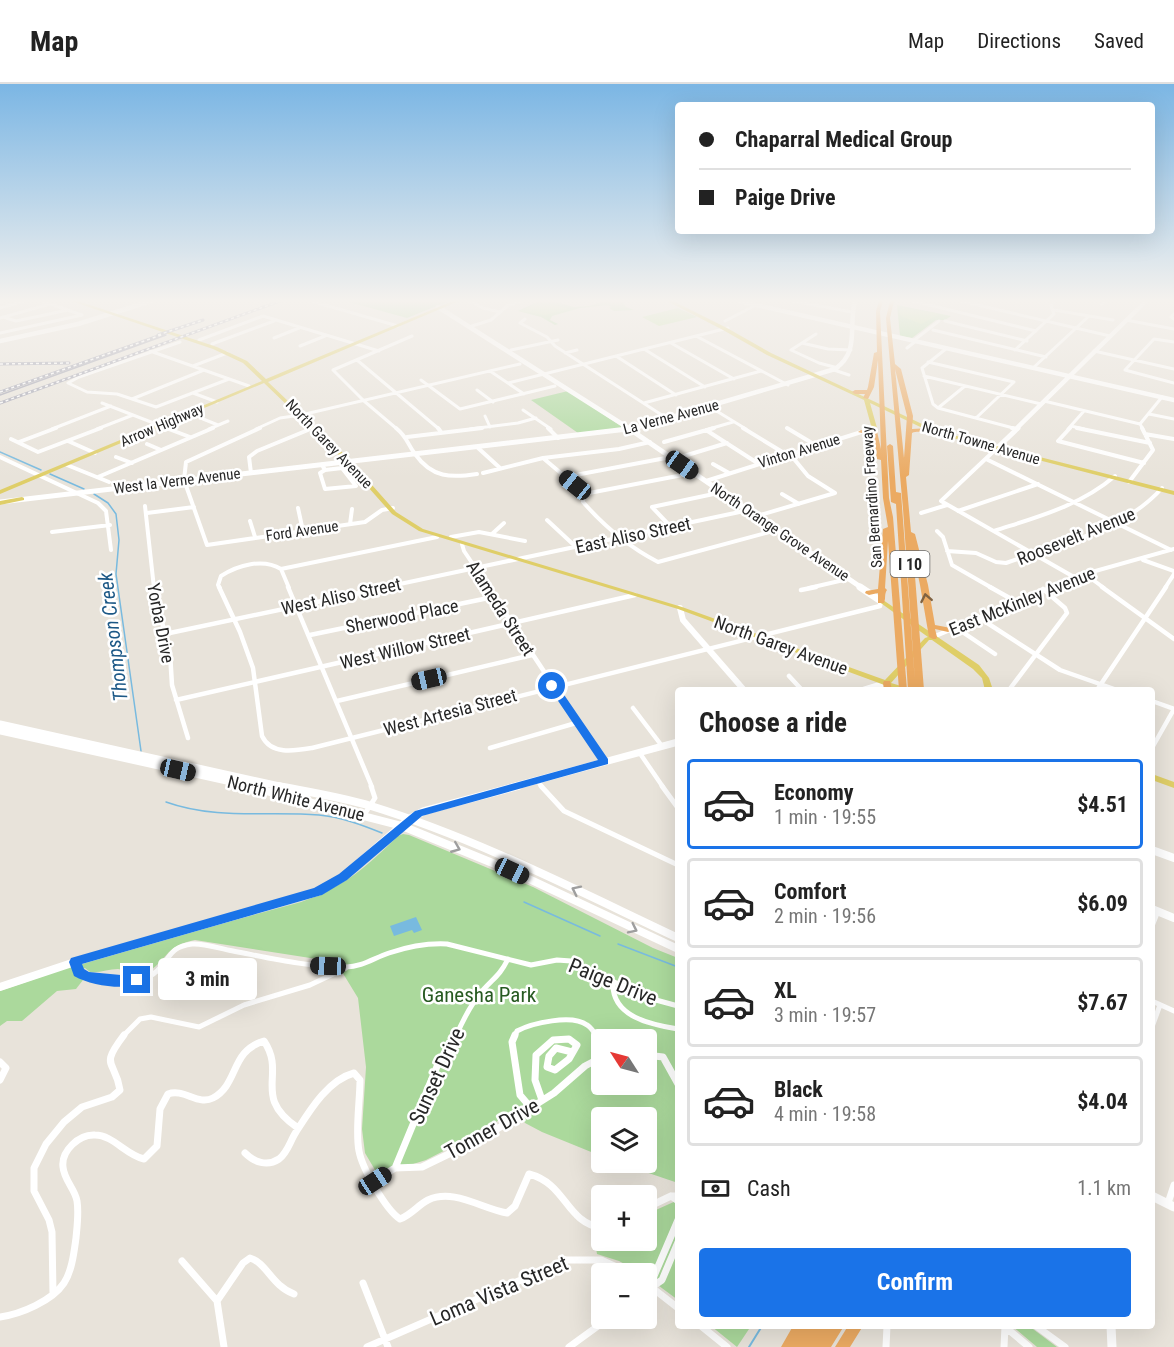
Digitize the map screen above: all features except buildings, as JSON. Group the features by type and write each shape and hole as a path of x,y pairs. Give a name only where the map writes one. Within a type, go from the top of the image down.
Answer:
{"highway":[{"path":"855,392 867,397 874,360"},
{"name":"San Bernardino Freeway","path":"881,360 887,409 906,509 910,616 920,687"},
{"path":"885,360 901,595 896,602"},
{"name":"San Bernardino Freeway","path":"891,360 887,409 886,498 890,517 904,687"},
{"path":"892,364 898,369 909,421 904,500"},
{"path":"887,409 910,616 912,687"},
{"path":"908,433 913,429 930,430"},
{"path":"861,432 875,431 886,498"},
{"path":"906,509 933,637"},
{"path":"881,601 886,529 890,517"},
{"path":"869,593 883,590"},
{"path":"931,626 951,629"},
{"path":"788,1347 799,1329"},
{"path":"802,1347 813,1329"},
{"path":"813,1347 824,1329"},
{"path":"823,1347 835,1329"},
{"path":"842,1347 854,1329"}],"main road":[{"name":"North Garey Avenue","path":"241,360 267,380 280,394 299,406 303,414 324,431 405,522 437,537 518,559"},
{"name":"North Garey Avenue","path":"245,360 290,401 316,430 352,461"},
{"name":"Arrow Highway","path":"39,475 314,360"},
{"name":"North Orange Grove Avenue","path":"526,360 694,472 976,667 985,678 988,687"},
{"name":"North Towne Avenue","path":"786,360 855,392"},
{"path":"836,369 848,360"},
{"path":"998,360 1174,400"},
{"path":"997,448 1085,360"},
{"name":"La Verne Avenue","path":"352,461 631,429 819,376 836,369"},
{"name":"North Towne Avenue","path":"819,376 867,397 930,430 1174,492"},
{"name":"Arrow Highway","path":"216,401 267,380"},
{"path":"867,397 875,431"},
{"path":"869,409 887,409"},
{"name":"North Towne Avenue","path":"909,421 997,448"},
{"path":"316,430 324,431"},
{"name":"Arrow Highway","path":"0,490 68,465 93,452"},
{"name":"West la Verne Avenue","path":"22,500 184,480 323,467 352,461"},
{"path":"0,502 22,500"},
{"name":"North Garey Avenue","path":"391,508 422,527 680,608 888,687"},
{"path":"427,532 448,539 452,537"},
{"name":"East McKinley Avenue","path":"888,687 927,639 933,637"},
{"name":"North White Avenue","path":"0,724 370,806 513,860 675,938"},
{"name":"North White Avenue","path":"0,731 262,789 402,826 510,870 675,948"},
{"path":"0,987 75,962 318,892 343,877 409,819 424,811 675,743"},
{"path":"1155,778 1174,784"},
{"path":"1155,783 1174,790"}],"street":[{"path":"126,360 68,382 69,385 87,392 114,393 156,407 229,378"},
{"path":"176,360 249,386"},
{"path":"193,366 209,360"},
{"path":"441,432 437,425 357,360 333,370 364,401 407,437 415,454 443,477 477,474"},
{"path":"578,360 668,419"},
{"path":"508,383 601,360"},
{"path":"622,360 676,395"},
{"path":"660,360 705,387"},
{"path":"700,360 734,379"},
{"path":"740,360 788,385"},
{"path":"812,360 849,375"},
{"path":"931,360 922,366 933,404 938,408 1017,429"},
{"path":"1033,368 1043,360"},
{"path":"1174,369 1135,360 1125,370 1174,383"},
{"path":"928,362 1014,382 976,418"},
{"path":"303,414 520,364"},
{"path":"132,399 205,370"},
{"path":"490,371 524,394"},
{"path":"644,403 761,371"},
{"path":"924,376 1001,395 1140,424"},
{"path":"421,380 460,409 555,386"},
{"path":"938,408 965,386"},
{"path":"477,390 493,402"},
{"path":"194,393 216,401"},
{"path":"1140,424 1162,397"},
{"path":"102,403 190,437"},
{"path":"18,442 111,406"},
{"path":"710,407 797,461 808,476 835,493 757,516"},
{"path":"523,410 536,418 558,438"},
{"path":"1083,411 1058,441 1144,463"},
{"path":"1149,414 1174,419"},
{"path":"10,439 38,452 132,415"},
{"path":"147,513 194,507 184,480 186,462 280,418 294,416 308,430 249,457 251,473"},
{"path":"485,416 490,427"},
{"path":"407,437 490,427 536,418"},
{"path":"203,420 218,425"},
{"path":"98,477 228,421"},
{"path":"664,442 734,422"},
{"path":"1130,481 1153,450 1140,424"},
{"path":"1071,426 1150,443"},
{"path":"787,428 817,446"},
{"path":"706,430 759,464"},
{"name":"Vinton Avenue","path":"706,481 861,432"},
{"path":"1145,434 1174,439"},
{"path":"67,441 93,452"},
{"path":"483,473 543,458 619,449 650,442"},
{"path":"684,456 727,443"},
{"path":"147,444 161,450"},
{"path":"477,447 500,468"},
{"path":"997,448 941,501 1074,577"},
{"path":"0,457 95,501 104,509 110,525 111,550"},
{"path":"116,457 132,463"},
{"path":"565,477 671,457"},
{"path":"543,458 584,494"},
{"path":"986,459 1173,550"},
{"path":"713,464 730,473"},
{"path":"68,465 109,482"},
{"path":"323,467 342,468 356,486 325,489 320,473 323,467"},
{"path":"584,494 694,472"},
{"path":"994,531 1076,503 1097,492 1114,477"},
{"path":"958,511 1038,484"},
{"name":"Roosevelt Avenue","path":"947,551 976,553 1002,564 1117,523 1147,506 1162,489"},
{"path":"671,527 652,507 723,492"},
{"path":"584,494 582,499 584,504 621,537 657,562 777,530"},
{"path":"782,494 799,504"},
{"path":"921,513 947,505"},
{"name":"Yorba Drive","path":"145,506 153,585 170,653 172,685 188,738"},
{"name":"Ford Avenue","path":"194,507 207,545 365,522 382,510 391,508"},
{"path":"298,508 303,531"},
{"path":"350,524 352,509"},
{"name":"East Aliso Street","path":"518,559 748,510"},
{"path":"547,520 576,547"},
{"path":"250,521 255,537"},
{"path":"492,534 504,523"},
{"path":"52,532 110,525"},
{"path":"937,531 943,537 952,565 956,569 1015,601"},
{"path":"452,537 471,532 525,541"},
{"path":"282,569 437,537"},
{"name":"Alameda Street","path":"462,544 493,597 604,762"},
{"name":"East McKinley Avenue","path":"933,637 1074,577 1173,550"},
{"name":"West Aliso Street","path":"165,634 518,559"},
{"path":"1101,685 1174,573 1141,559"},
{"path":"256,682 236,618 218,585 221,576 232,570 276,565 282,569 374,792 375,798 364,815"},
{"path":"1085,574 1174,639"},
{"path":"801,590 848,579"},
{"path":"1011,687 1067,613 1065,608 1043,590"},
{"name":"West Willow Street","path":"176,700 635,595"},
{"name":"Sherwood Place","path":"310,635 493,597"},
{"name":"West Artesia Street","path":"256,682 261,714 259,728 264,741 271,747 289,751 299,750 880,606 881,601"},
{"path":"680,608 681,616 741,687"},
{"path":"978,617 1060,670 1107,687"},
{"path":"951,629 995,654"},
{"path":"337,700 532,655"},
{"path":"789,676 799,687"},
{"path":"1155,702 1174,709 1155,743"},
{"path":"633,708 662,746"},
{"path":"490,748 576,723"},
{"path":"639,752 675,804"},
{"path":"537,780 548,796 564,811 675,864"},
{"path":"1155,851 1174,858"},
{"path":"1155,910 1174,918"},
{"name":"Paige Drive","path":"75,962 79,972 87,977 111,981 137,980 157,971 168,955 182,947 194,944 308,965 348,967 366,964 412,946 447,944 531,965 557,960 571,961 645,997 675,1005"},
{"name":"Sunset Drive","path":"395,1168 438,1064 454,1041 465,1016 483,990 499,976 508,959"},
{"path":"53,1294 50,1224 34,1190 32,1180 36,1164 45,1144 69,1115 93,1101 116,1095 120,1090 110,1066 110,1059 114,1048 129,1028 140,1019 151,1017 199,1027 243,1005 310,985 348,967"},
{"path":"613,982 612,987 620,1005 641,1022 675,1028"},
{"path":"1155,1002 1174,1011"},
{"path":"1155,1019 1160,1005"},
{"path":"531,1108 520,1095 512,1041 518,1031 540,1022 577,1021 588,1025 591,1029"},
{"path":"542,1100 535,1080 536,1055 553,1040 569,1039 577,1045 572,1052"},
{"path":"0,1317 15,1314 53,1294 64,1283 69,1273 78,1214 77,1203 63,1170 66,1153 84,1137 94,1134 103,1136 136,1158 144,1159 157,1148 159,1112 162,1102 168,1095 180,1091 202,1102 211,1100 225,1087 234,1065 246,1048 254,1042 264,1041 270,1051 271,1098 284,1122 297,1128"},
{"path":"657,1056 663,1057 675,1079"},
{"path":"0,1062 6,1068 0,1080"},
{"name":"Tonner Drive","path":"375,1181 395,1168 422,1167 486,1136 531,1108 591,1063"},
{"path":"245,1153 258,1163 273,1161 286,1151 297,1128 306,1121 338,1078 346,1074 358,1075 360,1080 359,1152 375,1181 379,1195 392,1214 400,1219 423,1202 449,1196 472,1200 507,1213 518,1204 523,1181 529,1174 538,1175 565,1198 579,1220 591,1227"},
{"path":"1155,1198 1171,1206 1174,1185"},
{"path":"657,1203 674,1196"},
{"path":"657,1269 675,1227"},
{"path":"657,1282 662,1280 675,1249"},
{"name":"Loma Vista Street","path":"367,1347 386,1343 567,1260 587,1257 611,1263"},
{"path":"217,1301 243,1263 249,1258 256,1259 262,1264 276,1287 294,1294"},
{"path":"182,1261 217,1301 224,1347"},
{"path":"363,1283 386,1343"},
{"path":"657,1293 675,1306"},
{"path":"575,1346 596,1329"},
{"path":"705,1329 727,1347"},
{"path":"886,1347 887,1329"},
{"path":"1004,1347 1005,1329"},
{"path":"1008,1329 1029,1347"},
{"path":"1040,1329 1065,1347"},
{"path":"1111,1329 1112,1347"}],"green space":[{"path":"568,391 621,428 578,433 531,400"},
{"name":"Ganesha Park","path":"409,835 533,887 653,948 675,957 675,1182 648,1173 657,1173 657,1107 591,1107 591,1152 525,1123 517,1109 475,1135 426,1160 378,1175 365,1153 362,1129 366,1067 358,998 336,962 195,940 177,946 145,973 134,974 118,969 90,972 85,968 75,974 83,980 76,989 57,991 22,1021 7,1021 0,1026 0,991 96,958 301,902 330,890 353,875 398,836"},
{"path":"675,1201 675,1298 657,1284 657,1263 623,1263 597,1254 597,1251 657,1251 657,1209"},
{"path":"715,1329 749,1329 737,1347"},
{"path":"1016,1329 1033,1329 1057,1347 1037,1347"}],"water":[{"path":"416,917 422,930 414,933 412,930 394,936 390,926"}],"waterway":[{"name":"Thompson Creek","path":"0,452 41,470"},
{"name":"Thompson Creek","path":"50,474 84,489"},
{"name":"Thompson Creek","path":"94,494 108,503 116,514 119,540 116,574 141,751"},
{"name":"Thompson Creek","path":"166,802 185,808 223,813 327,816 382,833"},
{"name":"Thompson Creek","path":"524,902 600,936"},
{"name":"Thompson Creek","path":"618,944 675,966"},
{"name":"Thompson Creek","path":"749,1347 760,1329"}],"tram line":[{"path":"0,395 97,360"}],"railway":[{"path":"0,392 91,360"},
{"path":"0,403 118,360"},
{"path":"0,364 69,363"}],"route":[{"path":"137,980 111,981 87,977 79,972 75,962 318,892 354,869 418,813 604,762 552,686"}]}
